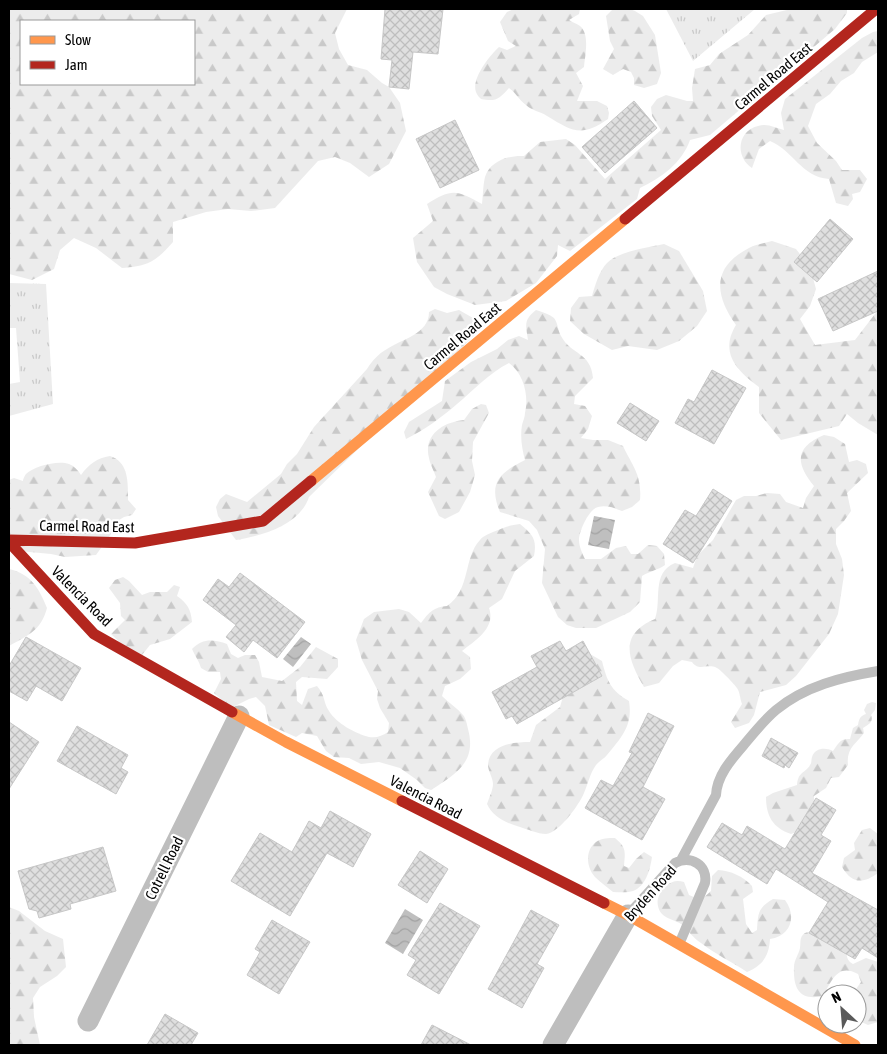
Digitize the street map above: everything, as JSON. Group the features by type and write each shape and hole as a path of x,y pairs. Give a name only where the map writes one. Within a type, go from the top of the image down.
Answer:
{"street":[{"name":"Carmel Road East","path":"9,541 135,543 263,521 876,9"},
{"name":"Valencia Road","path":"9,541 94,634 294,747 628,915 855,1045"},
{"name":"Cotrell Road","path":"88,1021 238,716"},
{"name":"Bryden Road","path":"552,1045 628,915"}],"lane":[{"path":"681,860 716,796 717,785 728,764 775,710 815,686 878,671"},
{"name":"Bryden Road","path":"628,915 675,863 687,859 696,862 706,877 679,945"}],"green space":[{"path":"9,9 347,9 335,33 339,49 348,65 367,70 389,87 400,103 406,131 389,164 369,177 350,163 335,157 318,161 275,208 251,211 228,209 206,212 173,222 173,242 151,262 139,266 122,268 96,248 74,238 60,250 54,269 32,280 9,274"},
{"path":"514,9 580,9 579,14 569,20 580,26 586,40 584,67 576,73 583,86 577,101 597,101 607,106 608,119 591,129 570,129 531,109 509,88 494,100 481,99 479,97 475,87 476,81 486,61 499,47 507,50 516,46 508,41 500,22 507,12"},
{"path":"613,9 630,9 635,11 643,16 655,35 661,73 657,84 644,88 634,85 634,78 631,72 623,69 613,75 603,69 614,49 610,41 606,16"},
{"path":"666,9 755,9 693,61"},
{"path":"791,9 847,9 847,13 835,29 710,135 690,140 682,156 670,169 656,180 640,188 637,199 570,251 558,245 557,256 536,283 506,301 475,305 434,287 417,262 413,238 433,221 427,204 443,195 454,193 466,196 482,204 483,187 487,171 501,160 524,156 540,142 566,139 575,145 605,179 661,130 652,116 651,107 657,99 666,95 693,101 692,88 695,69 710,65 719,54 748,35 766,15"},
{"path":"878,31 878,52 862,62 854,73 841,81 830,94 816,104 808,126 817,143 836,161 842,170 860,170 867,179 860,192 852,194 853,199 848,206 836,203 829,179 811,173 785,150 770,141 759,149 752,168 743,158 741,151 742,139 746,133 762,125 784,130 781,113 785,99 862,38"},
{"path":"772,241 796,249 810,267 816,289 810,306 800,319 815,345 855,340 878,310 878,435 847,414 839,426 781,440 759,413 759,387 738,368 730,353 729,344 736,325 724,303 720,282 728,264 737,255 752,247"},
{"path":"664,244 679,251 703,291 707,311 697,326 679,341 657,350 628,346 612,350 584,334 570,321 571,308 579,297 592,296 600,274 607,263 625,253"},
{"path":"9,283 46,284 53,404 9,416 9,384 20,382 16,328 9,328"},
{"path":"435,309 447,313 459,310 473,318 480,315 492,318 309,497 304,507 289,522 257,536 236,540 218,516 216,507 220,499 226,494 247,502 281,474 287,464 297,454 314,427 376,358 393,345 420,331 425,326 429,312"},
{"path":"536,310 554,318 565,342 589,363 593,378 575,396 574,404 585,406 592,416 588,429 581,438 608,440 623,446 640,484 640,500 632,507 622,511 601,506 588,516 579,536 581,550 585,559 601,559 616,548 626,546 631,554 638,554 648,545 657,546 664,554 665,565 642,576 640,602 630,612 596,628 576,628 567,625 558,617 542,583 545,549 537,530 529,521 500,512 495,493 498,480 508,470 525,460 521,434 525,416 526,393 522,379 514,368 509,363 495,372 445,414 419,432 406,439 404,432 409,422 442,401 445,381 471,362 497,349 508,340 519,336 528,340 527,320"},
{"path":"481,404 486,405 489,413 473,442 472,461 475,475 470,492 459,512 445,519 439,516 428,492 436,477 430,463 429,443 436,431 456,421 464,420 472,409"},
{"path":"824,435 834,437 845,444 849,462 857,460 866,464 868,473 847,493 851,511 836,529 836,544 842,559 844,575 838,614 829,634 796,676 786,685 760,692 754,715 749,723 735,728 731,722 742,704 739,694 733,683 717,668 710,666 700,667 692,662 682,660 673,666 659,683 644,687 633,666 630,648 631,639 643,625 655,619 660,580 663,573 675,563 693,568 697,556 713,540 736,500 744,496 756,496 767,493 780,494 786,502 803,508 806,498 814,486 803,470 801,456 803,450 808,445"},
{"path":"110,456 121,463 124,468 128,500 136,509 132,515 124,517 111,525 111,534 96,555 65,557 9,550 9,480 14,478 23,481 26,474 35,468 46,464 59,463 71,465 81,475 94,462"},
{"path":"520,524 533,538 535,545 534,556 515,571 502,599 489,608 490,622 487,627 483,633 462,651 470,657 471,669 460,679 445,686 442,696 461,712 466,720 470,740 470,750 467,759 456,772 431,790 425,788 400,768 379,762 361,764 349,758 334,757 326,751 317,736 302,733 296,737 269,725 265,706 256,697 231,708 214,693 221,679 220,672 208,672 201,668 192,649 196,645 208,640 227,644 231,654 238,658 245,655 255,655 259,662 262,677 282,681 300,667 316,647 338,659 338,667 327,679 302,677 296,682 297,701 302,705 308,689 317,686 329,711 341,724 364,736 381,736 388,732 389,723 380,708 377,699 378,691 362,660 356,640 364,619 374,612 399,609 409,612 421,623 432,611 447,606 455,599 464,583 471,556 481,539 503,528"},
{"path":"9,569 29,578 41,594 47,608 41,622 33,632 9,646"},
{"path":"123,577 142,595 150,592 167,592 174,585 180,587 177,596 188,607 192,622 170,639 150,645 138,660 111,634 125,620 121,616 120,603 109,588 115,580"},
{"path":"590,654 602,661 611,685 629,701 629,717 625,730 607,755 596,765 578,804 557,829 543,834 505,821 496,816 487,804 493,784 488,767 489,758 498,748 510,744 530,742 536,725 560,707 564,693"},
{"path":"876,703 875,710 871,715 871,721 863,728 864,733 850,750 848,765 839,777 831,778 826,788 814,796 814,806 804,829 791,834 775,825 767,810 766,797 797,785 800,775 811,764 815,752 824,749 833,751 842,741 850,739 853,728 858,725 859,719 866,714 864,710 867,704"},
{"path":"870,828 878,834 878,873 873,877 858,881 850,877 842,867 844,858 855,850 854,843 862,830"},
{"path":"605,838 615,838 624,850 624,866 629,868 644,852 652,857 649,872 644,881 633,891 613,892 595,877 588,864 588,854 592,845"},
{"path":"718,870 745,879 752,886 753,892 743,899 746,924 752,933 757,930 760,911 764,905 773,899 785,900 791,912 790,924 787,930 783,934 770,939 767,955 761,963 747,972 712,951 698,941 681,924 664,916 659,910 658,897 668,884 677,881 684,882 689,895 701,900 711,891 712,876"},
{"path":"9,907 19,911 45,931 63,939 66,967 57,976 40,987 33,998 34,1017 40,1045 9,1045"},
{"path":"816,931 846,950 848,960 853,964 866,958 878,962 878,1022 867,1025 867,984 860,984 861,982 858,974 851,971 841,972 829,984 817,984 817,997 809,997 800,992 795,982 794,967 801,938 805,933"}],"water":[{"path":"594,516 615,520 609,549 588,545"},
{"path":"301,637 311,644 293,667 283,659"},
{"path":"405,909 423,920 403,954 385,943"}],"building":[{"path":"385,9 443,9 438,54 413,52 409,89 389,87 392,60 381,59"},
{"path":"634,101 657,128 605,173 582,147"},
{"path":"455,120 479,170 440,188 416,139"},
{"path":"830,219 853,239 817,282 794,262"},
{"path":"878,271 878,311 833,331 818,299"},
{"path":"712,370 746,388 714,444 675,423 688,399 694,402"},
{"path":"630,403 659,421 646,441 617,423"},
{"path":"713,489 732,501 693,563 663,544 685,510 696,516"},
{"path":"240,573 305,622 277,658 253,640 244,652 226,637 236,625 203,600 218,579 229,587"},
{"path":"26,637 81,668 62,701 36,686 27,701 9,691 9,666"},
{"path":"560,641 566,651 583,641 602,676 517,724 512,716 506,719 492,692 537,667 531,656"},
{"path":"648,713 674,726 643,787 665,799 642,840 585,808 601,780 613,786 632,753 629,752"},
{"path":"9,722 39,742 9,789"},
{"path":"77,726 128,755 121,768 128,772 116,794 57,761"},
{"path":"771,738 798,753 789,768 785,765 784,768 762,756"},
{"path":"816,798 836,810 821,835 831,841 812,873 878,910 878,958 862,948 855,959 809,933 828,902 776,869 767,884 707,847 722,823 742,835 747,826 785,849"},
{"path":"330,811 371,834 353,867 327,853 290,916 231,881 260,833 292,852 309,821 321,828"},
{"path":"103,847 116,891 70,904 71,909 39,918 37,911 29,909 18,871"},
{"path":"420,851 448,869 427,903 398,885"},
{"path":"440,903 480,926 439,994 407,975 416,960 408,955"},
{"path":"531,910 559,925 537,964 544,968 522,1008 488,989"},
{"path":"272,920 310,942 279,994 247,975 260,952 255,949"},
{"path":"165,1014 198,1033 191,1045 147,1045"},
{"path":"432,1025 471,1045 421,1045"}],"traffic: slow":[{"path":"311,481 625,219"},
{"path":"232,712 286,742 402,801"},
{"path":"604,903 855,1045"}],"traffic: jam":[{"path":"625,219 876,9"},
{"path":"9,540 135,543 263,521 311,481"},
{"path":"9,542 94,634 232,712"},
{"path":"402,801 604,903"}]}
